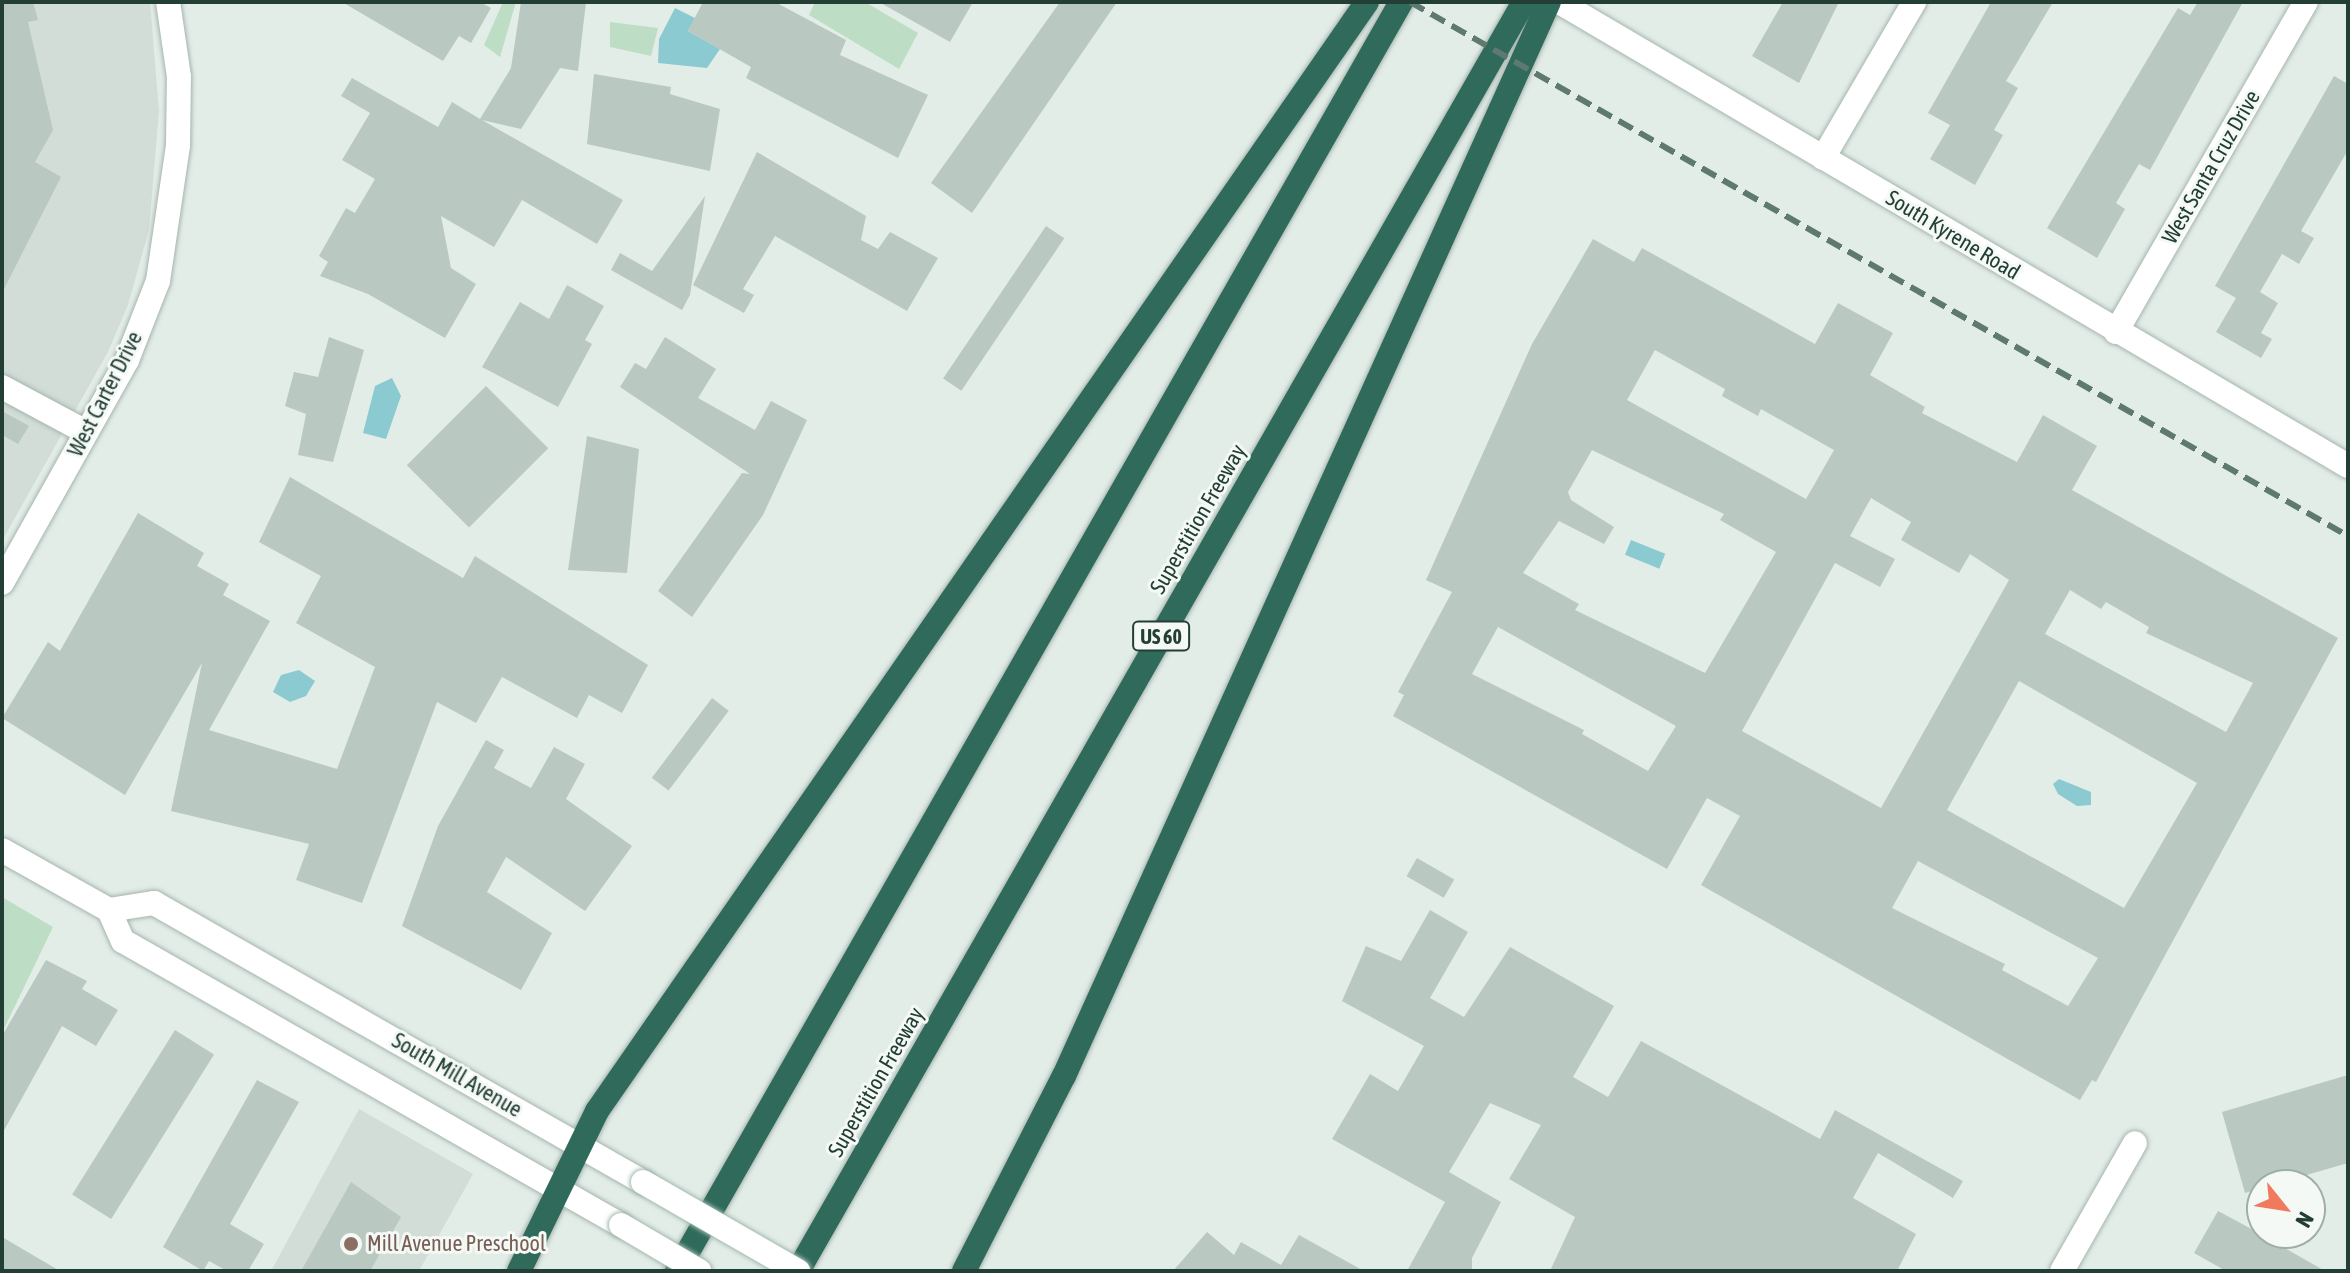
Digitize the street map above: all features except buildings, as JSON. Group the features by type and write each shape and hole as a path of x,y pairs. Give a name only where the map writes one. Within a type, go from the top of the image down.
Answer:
{"highway":[{"path":"519,1271 555,1187 578,1145 784,837 1367,2"},
{"path":"677,1271 1401,2"},
{"name":"Superstition Freeway","path":"798,1271 1524,2"},
{"path":"964,1271 1064,1076 1549,2"}],"street":[{"name":"West Carter Drive","path":"2,583 127,360 158,281 174,210 179,77 168,2"},
{"name":"South Kyrene Road","path":"1559,2 2348,466"},
{"path":"1823,158 1914,2"},
{"name":"West Santa Cruz Drive","path":"2116,332 2306,2"},
{"path":"2,387 86,432"},
{"path":"2,850 109,910 123,941 699,1271"},
{"name":"South Mill Avenue","path":"109,910 154,903 798,1271"},
{"path":"2062,1271 2135,1143"}],"shaded area":[{"path":"2,2 150,2 159,111 149,230 128,305 108,352 2,541"},
{"path":"359,1109 473,1174 419,1271 271,1271"}],"green space":[{"path":"503,2 516,2 500,57 484,45"},
{"path":"815,2 865,2 918,33 899,69 809,15"},
{"path":"610,22 658,28 651,56 610,47"},
{"path":"2,897 53,927 2,1033"}],"water":[{"path":"675,8 695,18 688,31 720,49 707,68 658,63 659,39"},
{"path":"392,378 401,396 386,439 363,433 375,386"},
{"path":"1631,540 1665,554 1659,569 1625,555"},
{"path":"299,670 315,681 306,696 290,702 273,692 281,675"},
{"path":"2059,779 2091,792 2091,805 2077,806 2058,794 2053,784"}],"railway":[{"path":"1410,2 2348,536"}],"place":[{"name":"Mill Avenue Preschool","path":"351,1244"}]}
